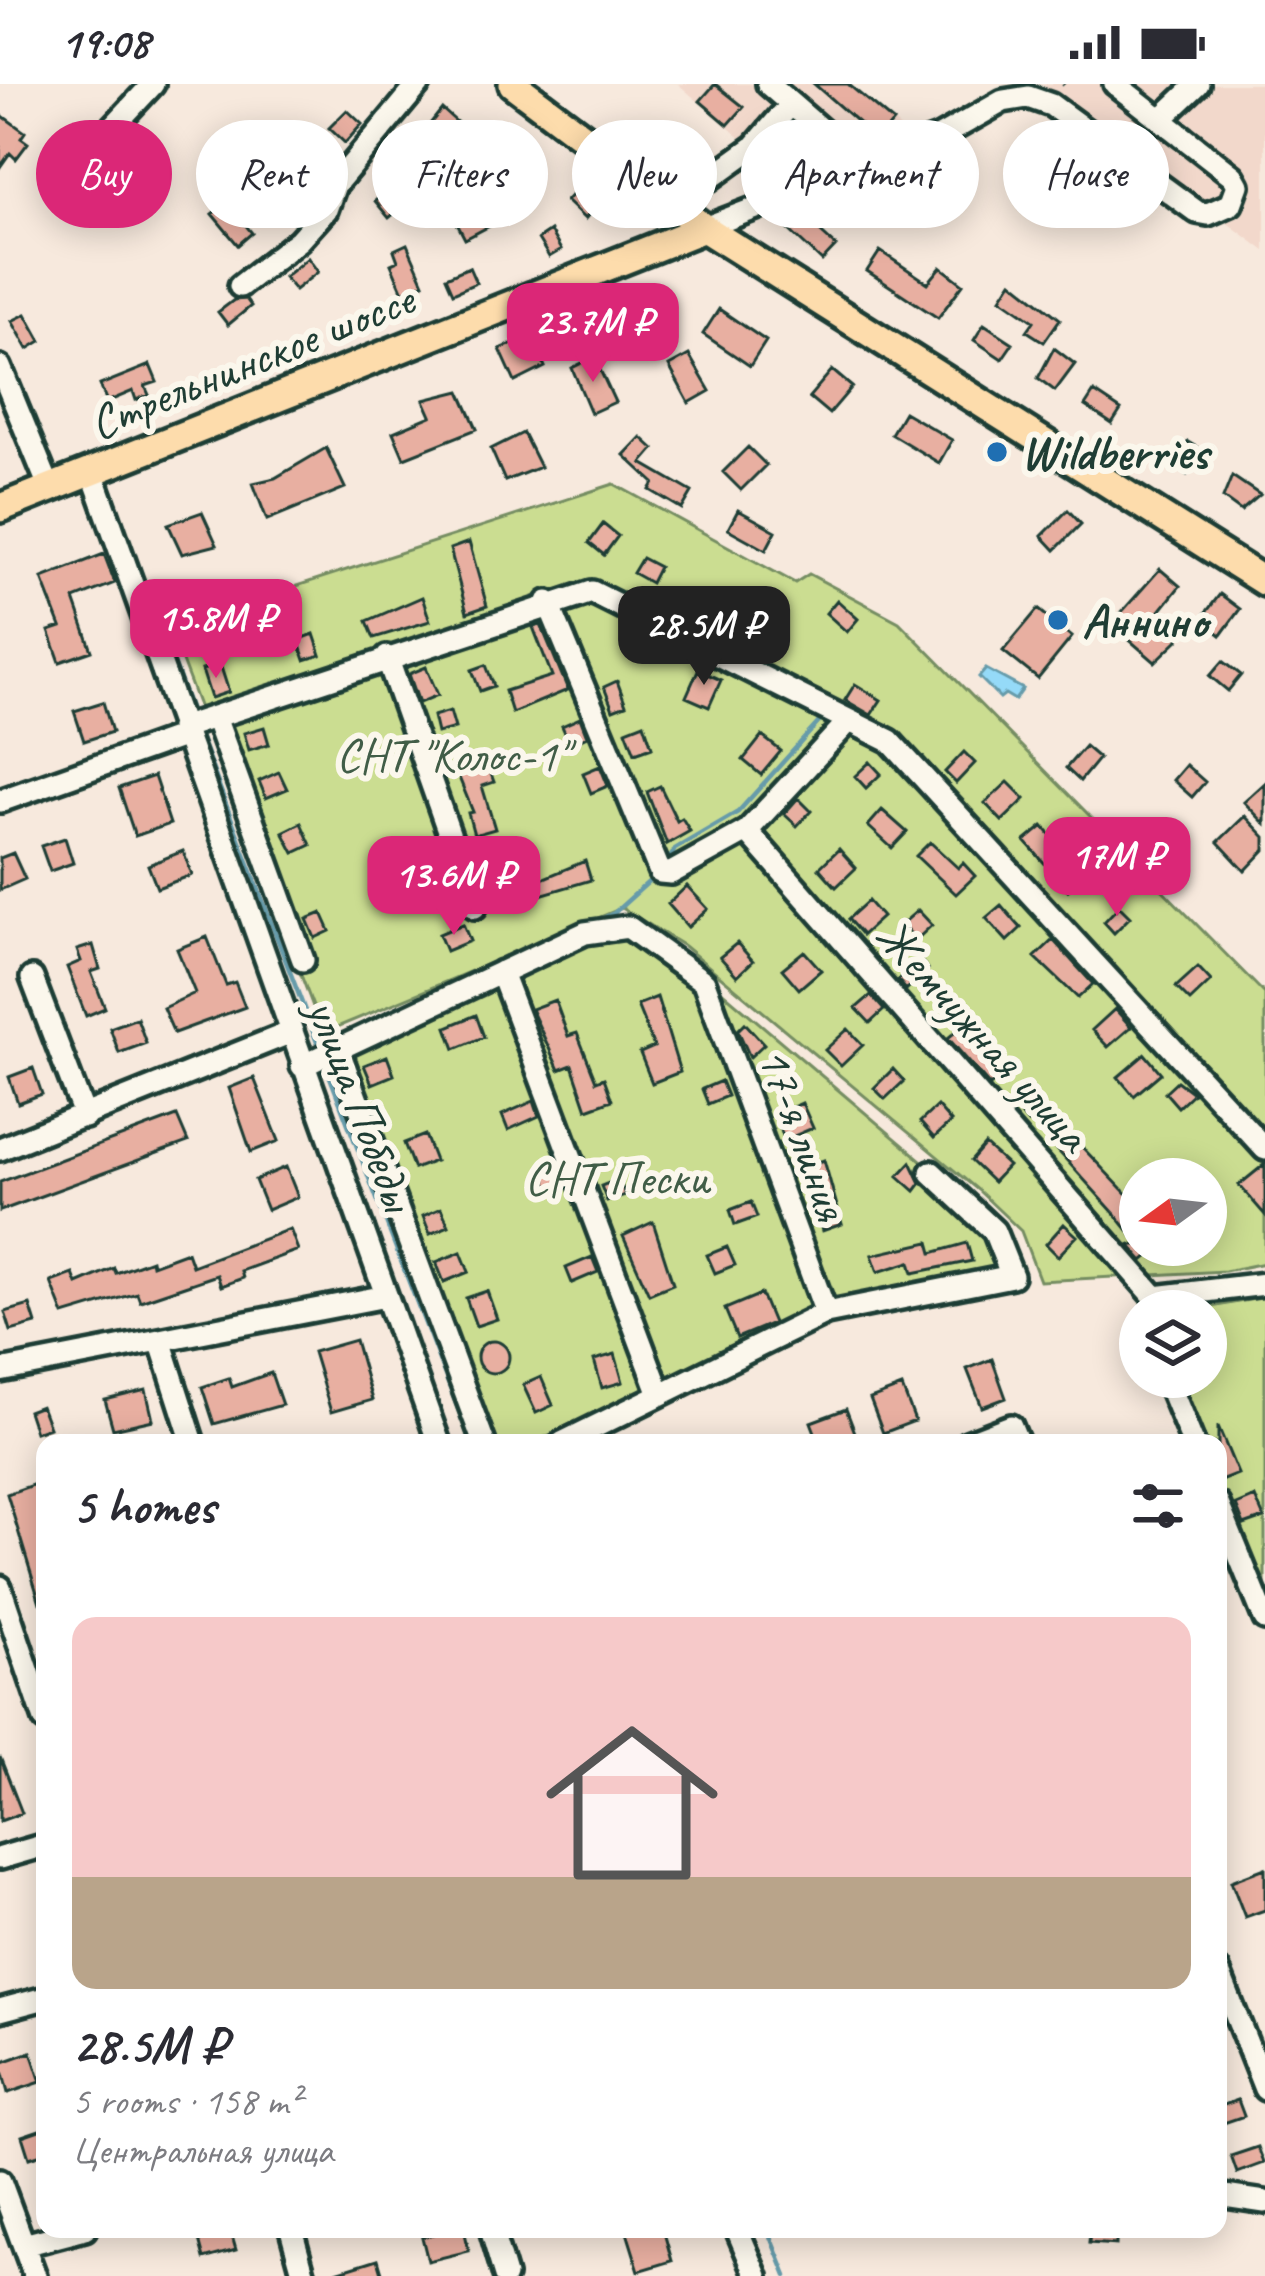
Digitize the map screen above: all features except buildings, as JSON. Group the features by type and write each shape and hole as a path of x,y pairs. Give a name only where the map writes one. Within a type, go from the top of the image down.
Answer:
{"main road":[{"path":"513,84 572,129"},
{"path":"704,229 1265,582"},
{"name":"Стрельнинское шоссе","path":"0,508 704,229"}],"street":[{"path":"119,120 153,84"},
{"path":"240,286 299,240 326,210 334,184 419,84"},
{"path":"768,84 810,120"},
{"path":"1115,84 1161,118 1198,84"},
{"name":"Стрельнинское шоссе","path":"704,229 938,138 1003,101 1028,98 1051,105 1197,212 1221,211 1238,185 1233,176 1161,118"},
{"path":"717,174 755,146 791,104"},
{"path":"0,367 50,489"},
{"name":"улица Победы","path":"92,472 436,1434"},
{"path":"0,801 215,716 548,602 592,592 847,723 890,740 1265,1149"},
{"path":"548,602 659,872 671,873 747,831 847,723"},
{"path":"387,657 475,907"},
{"path":"215,716 303,960"},
{"name":"Жемчужная улица","path":"747,831 1076,1200 1142,1290"},
{"name":"17-я линия","path":"501,972 585,933 628,927 704,982 826,1313"},
{"path":"302,1066 501,972 660,1394"},
{"path":"32,978 85,1117"},
{"path":"0,1149 289,1033"},
{"path":"338,1049 481,1434"},
{"path":"580,1434 826,1313 1012,1276 994,1231 931,1172"},
{"path":"1227,1291 1265,1284"},
{"path":"0,1371 386,1296"},
{"path":"160,1340 190,1434"},
{"path":"1175,1398 1189,1434"},
{"path":"990,1434 1011,1426 1014,1434"},
{"path":"1227,1526 1265,1619"},
{"path":"0,1588 36,1694"},
{"path":"0,1858 36,1848"},
{"path":"1227,1993 1265,2090"},
{"path":"0,2010 36,2000"},
{"path":"0,2181 35,2276"},
{"path":"1227,2196 1265,2202"},
{"path":"23,2246 53,2238"},
{"path":"293,2238 304,2276"},
{"path":"494,2238 505,2276"},
{"path":"741,2238 757,2276"}],"shaded area":[{"path":"678,84 849,84 891,120 741,120 741,138"},
{"path":"1042,84 1265,84 1265,251 1169,179 1169,120 1090,120"}],"green space":[{"name":"СНТ \"Колос-1\"","path":"614,484 795,583 809,574 899,622 1265,994 1265,1263 1225,1271 1040,1281 1021,1231 978,1190 684,946 622,908 323,1033 169,627"},
{"name":"СНТ Пески","path":"632,935 697,987 718,988 1001,1228 1017,1270 835,1306 793,1322 583,1427 557,1434 490,1434 350,1051 586,943"},
{"path":"1265,1297 1265,1601 1227,1509 1227,1434 1196,1434 1182,1398 1227,1398 1227,1304"}],"water":[{"path":"986,669 1023,689 1015,700 1005,694 1000,698 979,677"}],"waterway":[{"path":"168,646 192,713"},
{"path":"667,863 675,849 738,812 819,722"},
{"path":"198,731 318,1045 400,1008"},
{"path":"592,923 614,913 654,877"},
{"path":"325,1064 468,1434"},
{"path":"772,2238 787,2276"}],"place":[{"name":"Wildberries","path":"997,452"},
{"name":"Аннино","path":"1058,620"}]}
